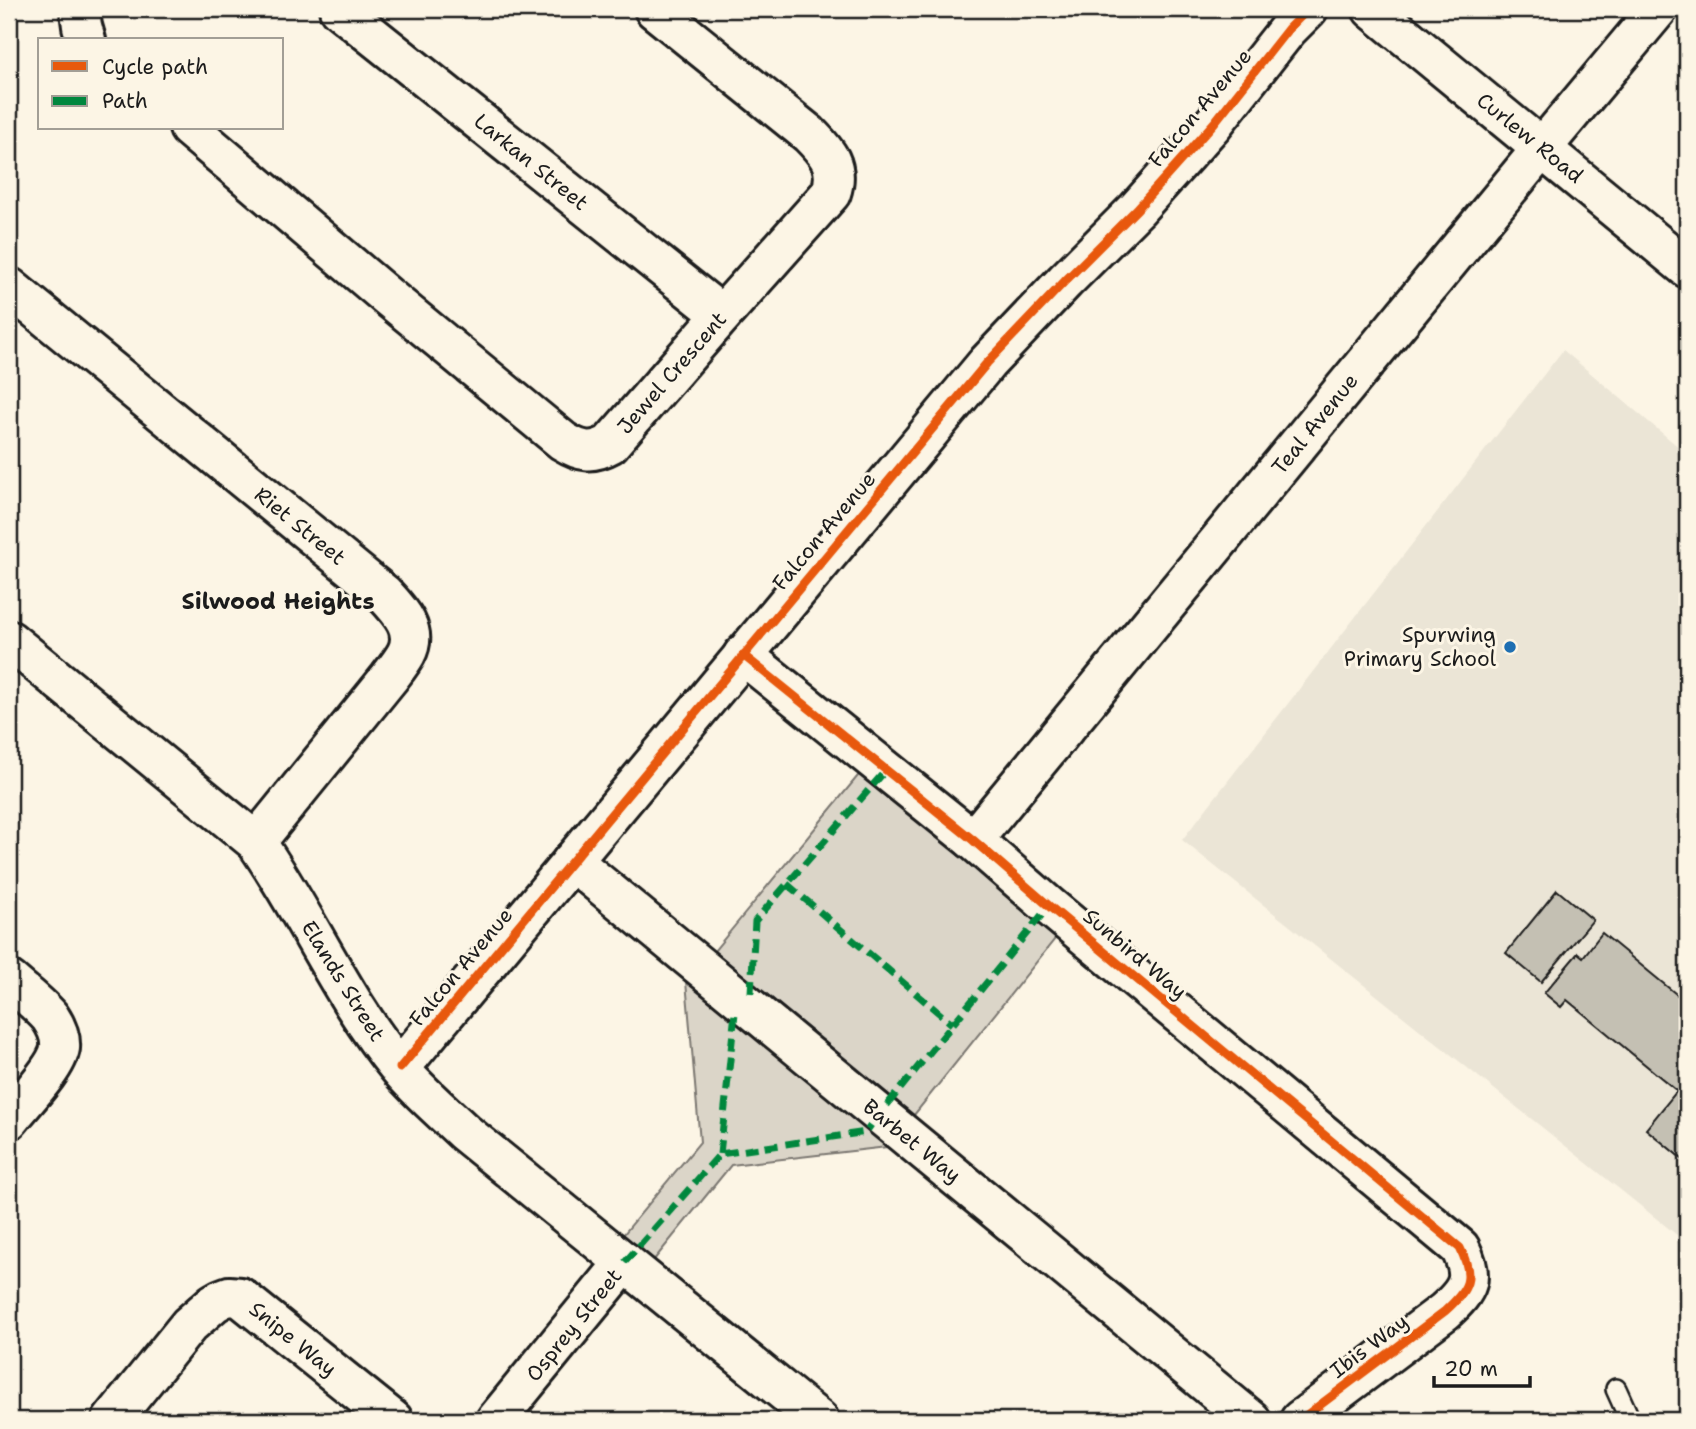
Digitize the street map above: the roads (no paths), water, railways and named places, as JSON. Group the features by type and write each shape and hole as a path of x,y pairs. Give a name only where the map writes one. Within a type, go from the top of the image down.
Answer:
{"street":[{"path":"82,9 80,11 85,38"},
{"name":"Larkan Street","path":"339,9 722,315"},
{"name":"Jewel Crescent","path":"191,130 563,442 577,450 598,451 610,444 831,193 834,182 830,158 821,145 654,9"},
{"name":"Curlew Road","path":"1372,9 1687,268"},
{"name":"Teal Avenue","path":"973,840 1658,9"},
{"name":"Falcon Avenue","path":"400,1068 987,363 1137,209 1214,123 1298,19"},
{"name":"Riet Street","path":"9,287 384,594 402,614 408,626 411,639 407,652 395,670 256,842"},
{"name":"Elands Street","path":"9,640 256,842 366,1023 400,1068 464,1132 819,1420"},
{"name":"Sunbird Way","path":"743,655 973,840 1460,1248 1469,1272 1459,1298"},
{"name":"Barbet Way","path":"572,861 1251,1420"},
{"path":"9,980 51,1019 58,1032 60,1046 57,1058 40,1083 9,1120"},
{"name":"Osprey Street","path":"496,1420 625,1262"},
{"name":"Snipe Way","path":"112,1420 189,1325 214,1303 229,1296 240,1297 393,1420"},
{"name":"Ibis Way","path":"1300,1420 1459,1298"}],"lane":[{"path":"1616,1389 1630,1420"}],"place":[{"name":"Spurwing Primary School","path":"1510,647"}],"district":[{"name":"Silwood Heights","path":"278,601"}]}
